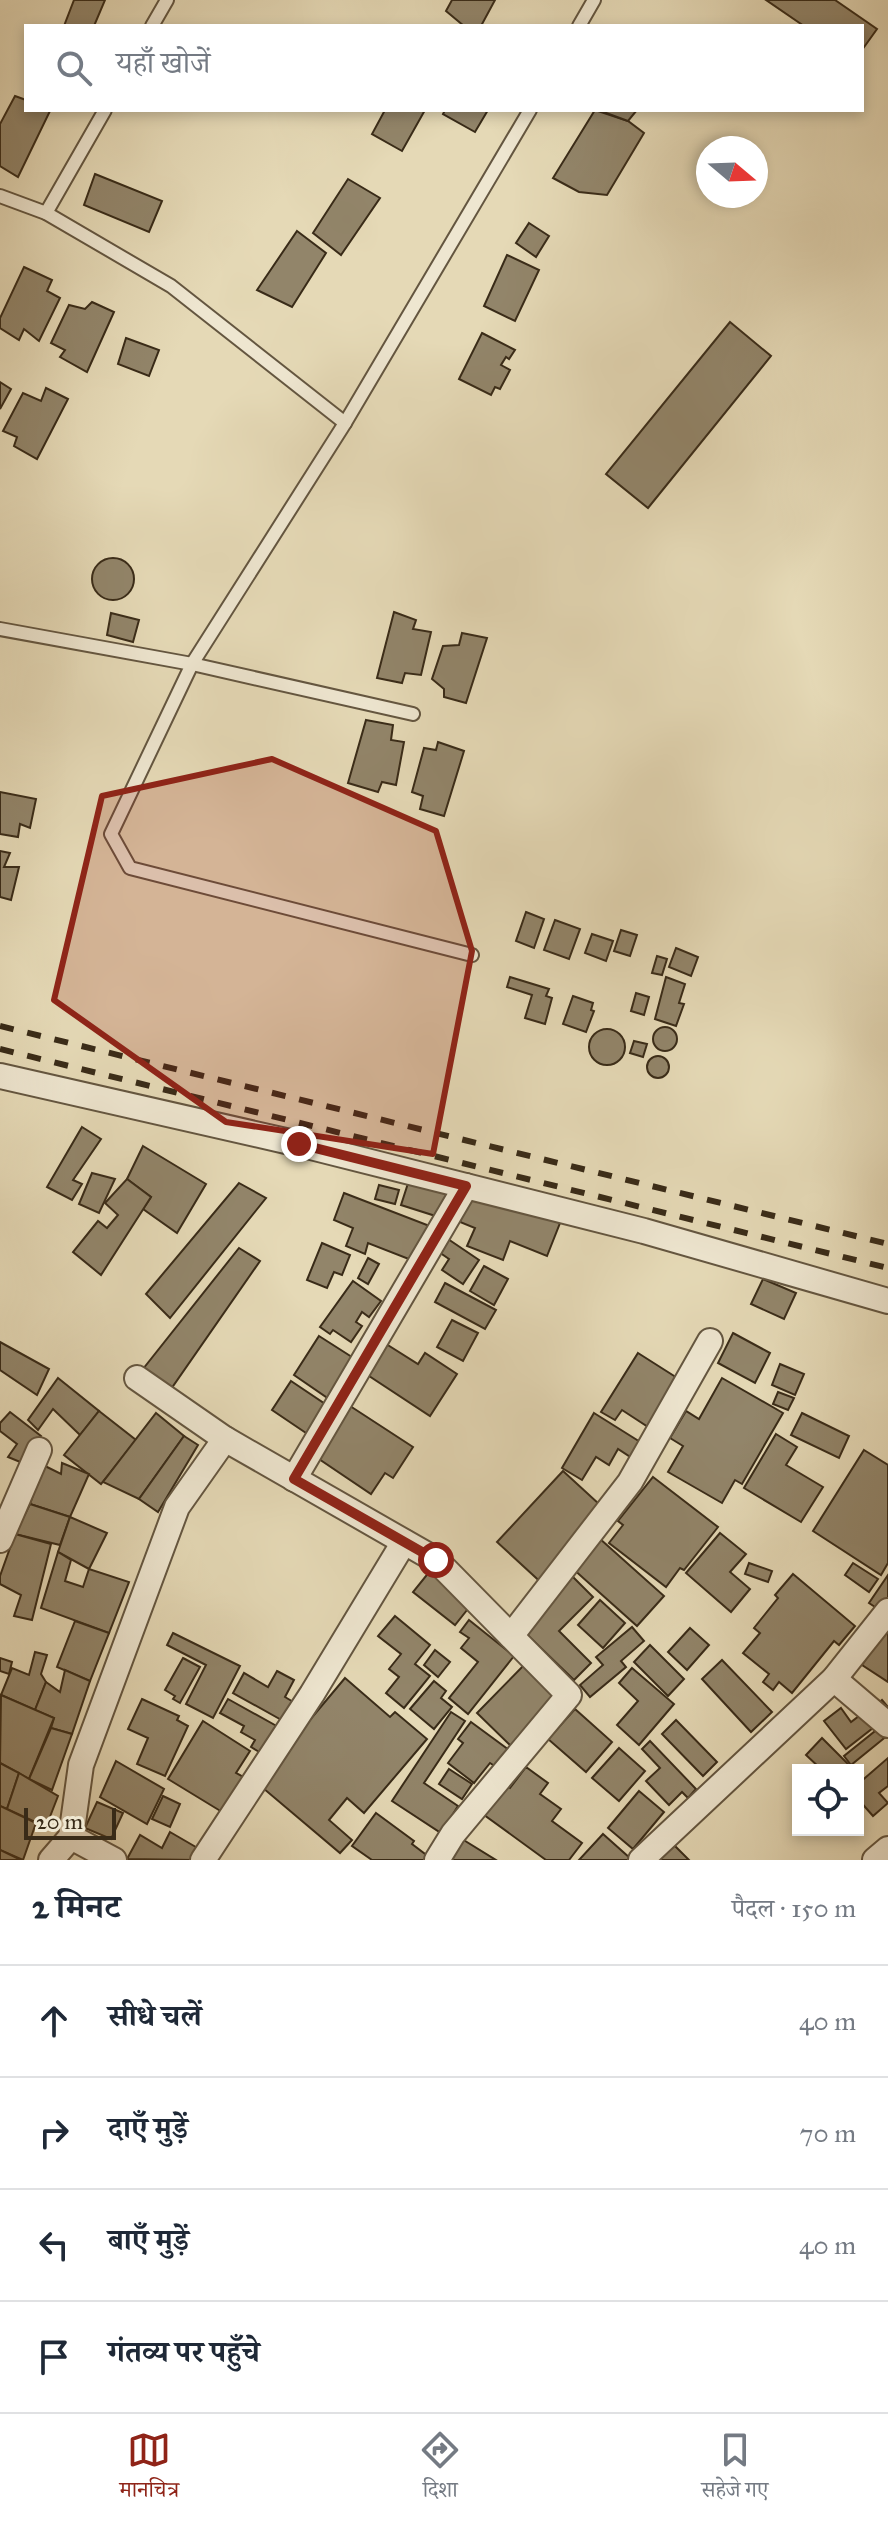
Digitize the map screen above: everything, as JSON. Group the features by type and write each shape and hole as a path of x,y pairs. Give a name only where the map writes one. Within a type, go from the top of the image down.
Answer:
{"street":[{"path":"0,1076 299,1144 644,1231 888,1301"},
{"path":"294,1479 466,1186"},
{"path":"511,1636 630,1482 710,1341"},
{"path":"137,1378 225,1439 436,1560 569,1695 453,1834 437,1860"},
{"path":"51,1860 71,1837 81,1765 177,1507 225,1439"},
{"path":"0,1540 39,1450"},
{"path":"203,1860 312,1694 404,1542"},
{"path":"641,1860 834,1679 888,1611"},
{"path":"834,1679 888,1725"},
{"path":"71,1837 114,1860"},
{"path":"875,1860 888,1849"}],"lane":[{"path":"153,24 167,0"},
{"path":"580,24 594,0"},
{"path":"46,213 104,112"},
{"path":"472,955 130,868 111,834 192,664 345,423 529,112"},
{"path":"0,196 46,213 171,286 345,423"},
{"path":"0,629 192,664 413,714"}],"highlighted area":[{"path":"272,759 436,831 472,951 433,1154 226,1122 54,1000 102,796"}],"building":[{"path":"74,0 105,0 95,24 65,24"},
{"path":"452,0 495,0 482,24 462,24 446,11"},
{"path":"766,0 835,0 877,29 864,47 864,24 801,24"},
{"path":"15,96 24,99 24,112 50,112 18,177 0,166 0,124"},
{"path":"384,112 424,112 402,151 372,134"},
{"path":"444,112 487,112 475,132"},
{"path":"594,112 628,121 644,133 607,195 579,192 553,178"},
{"path":"603,112 635,112 628,121"},
{"path":"95,174 162,201 149,232 84,205"},
{"path":"348,179 380,198 341,255 313,233"},
{"path":"529,223 549,236 536,257 516,243"},
{"path":"297,231 326,253 292,307 257,290"},
{"path":"507,255 539,270 515,321 484,306"},
{"path":"24,267 52,280 47,291 60,298 39,341 24,329 19,340 0,328 0,318"},
{"path":"92,302 114,312 87,372 60,357 65,350 51,343 69,305 85,309"},
{"path":"730,322 771,356 648,508 606,474"},
{"path":"482,333 515,350 501,365 510,370 500,389 495,387 491,395 459,379"},
{"path":"126,338 159,350 149,376 118,364"},
{"path":"0,382 11,389 0,409"},
{"path":"46,388 68,399 37,459 14,446 17,437 3,431 23,393 41,401"},
{"path":"113,558 128,564 134,579 128,594 113,600 98,594 92,579 98,564"},
{"path":"394,612 416,620 413,629 431,632 421,675 405,673 402,683 377,678"},
{"path":"111,613 139,620 133,642 107,635"},
{"path":"462,633 487,638 466,703 444,697 444,689 432,679 443,646 459,645"},
{"path":"366,720 393,725 391,740 404,742 396,785 382,782 378,792 348,783"},
{"path":"438,742 464,751 444,816 420,809 423,796 412,792 424,748 436,750"},
{"path":"0,792 36,799 30,828 20,824 18,837 0,834"},
{"path":"0,851 10,853 4,867 19,867 11,900 0,897"},
{"path":"526,912 544,919 534,948 516,941"},
{"path":"555,920 580,929 569,959 544,950"},
{"path":"621,930 637,935 630,956 614,951"},
{"path":"592,934 613,941 606,961 585,953"},
{"path":"676,948 698,957 691,976 669,967"},
{"path":"657,956 667,959 662,975 652,973"},
{"path":"510,977 549,989 546,996 552,998 545,1024 525,1018 532,995 507,987"},
{"path":"666,977 685,984 679,1003 684,1004 676,1026 655,1019"},
{"path":"636,993 649,997 644,1015 631,1011"},
{"path":"573,996 593,1003 591,1010 594,1011 586,1032 563,1024"},
{"path":"665,1027 673,1031 677,1039 673,1047 665,1051 657,1047 653,1039 657,1031"},
{"path":"607,1029 620,1034 625,1047 620,1060 607,1065 594,1060 589,1047 594,1034"},
{"path":"634,1041 647,1044 643,1057 630,1053"},
{"path":"658,1056 666,1059 669,1067 666,1075 658,1078 650,1075 647,1067 650,1059"},
{"path":"82,1127 101,1139 73,1180 82,1184 72,1200 47,1187"},
{"path":"143,1146 206,1184 177,1233 143,1209 151,1197 127,1179"},
{"path":"92,1173 115,1179 99,1213 79,1204"},
{"path":"411,1174 464,1191 445,1219 401,1205"},
{"path":"127,1179 151,1197 101,1275 73,1252 98,1221 107,1228 118,1215 105,1203"},
{"path":"239,1183 266,1198 170,1318 146,1294"},
{"path":"379,1185 399,1190 395,1204 375,1199"},
{"path":"472,1189 560,1223 547,1256 510,1241 503,1260 467,1246 475,1228 460,1222"},
{"path":"344,1193 440,1230 419,1263 368,1243 365,1254 346,1246 353,1228 334,1220"},
{"path":"445,1237 479,1260 463,1284 442,1270 449,1259 436,1250"},
{"path":"322,1243 350,1255 342,1275 334,1272 327,1288 307,1280"},
{"path":"239,1248 260,1261 171,1389 143,1369"},
{"path":"368,1258 379,1264 368,1284 358,1278"},
{"path":"484,1266 508,1279 494,1305 470,1291"},
{"path":"763,1279 796,1293 784,1319 751,1304"},
{"path":"353,1281 381,1301 369,1317 362,1312 356,1322 362,1326 351,1342 333,1330 330,1334 320,1327"},
{"path":"445,1283 496,1310 485,1329 435,1302"},
{"path":"452,1320 478,1333 463,1361 437,1347"},
{"path":"733,1333 770,1353 755,1383 718,1363"},
{"path":"319,1336 355,1359 329,1399 294,1375"},
{"path":"0,1342 49,1369 37,1395 0,1370"},
{"path":"383,1342 418,1364 425,1353 457,1374 430,1416 363,1372"},
{"path":"638,1353 693,1388 662,1436 622,1410 615,1420 601,1412"},
{"path":"780,1364 804,1374 795,1395 772,1385"},
{"path":"58,1378 99,1411 80,1435 53,1409 38,1430 28,1420"},
{"path":"722,1378 783,1413 742,1484 735,1480 722,1503 668,1472 683,1446 670,1438 686,1411 699,1419"},
{"path":"291,1381 334,1410 309,1435 272,1410"},
{"path":"778,1392 794,1398 788,1410 773,1404"},
{"path":"347,1404 413,1447 393,1478 385,1473 371,1494 313,1455"},
{"path":"99,1411 136,1440 101,1484 64,1455"},
{"path":"10,1412 41,1436 25,1464 8,1457 17,1444 0,1431 0,1423"},
{"path":"156,1413 184,1436 139,1499 103,1482"},
{"path":"594,1413 645,1445 635,1460 618,1449 609,1465 596,1457 582,1480 562,1468"},
{"path":"802,1413 849,1436 839,1458 791,1435"},
{"path":"776,1434 797,1447 786,1465 823,1487 801,1522 744,1488"},
{"path":"184,1436 198,1445 158,1512 139,1499"},
{"path":"864,1450 888,1465 888,1563 881,1575 813,1531"},
{"path":"62,1463 89,1474 70,1517 30,1504 43,1465 61,1474"},
{"path":"563,1471 611,1515 546,1587 497,1542"},
{"path":"653,1477 718,1527 684,1570 680,1568 666,1587 609,1543 623,1525 618,1521"},
{"path":"30,1504 70,1517 60,1545 15,1534"},
{"path":"70,1517 107,1533 89,1569 58,1552"},
{"path":"720,1533 746,1554 730,1572 750,1589 731,1612 686,1573"},
{"path":"15,1534 51,1544 32,1620 14,1616 21,1595 0,1584"},
{"path":"599,1538 664,1596 637,1626 572,1568"},
{"path":"58,1552 71,1560 65,1581 83,1587 89,1569 129,1582 109,1633 41,1608"},
{"path":"749,1563 772,1571 768,1582 745,1574"},
{"path":"853,1563 878,1579 869,1592 845,1575"},
{"path":"430,1571 471,1605 455,1625 413,1592"},
{"path":"568,1572 593,1597 559,1631 591,1663 574,1680 515,1623"},
{"path":"793,1574 855,1626 839,1645 834,1641 792,1693 779,1682 773,1690 763,1682 769,1674 743,1653 760,1633 754,1628"},
{"path":"888,1575 888,1601 881,1611 869,1603"},
{"path":"600,1600 625,1623 603,1648 578,1625"},
{"path":"395,1616 430,1645 415,1664 430,1676 404,1708 386,1693 399,1677 389,1669 401,1654 378,1636"},
{"path":"469,1620 514,1656 468,1714 449,1698 478,1662 461,1648 469,1638 460,1632"},
{"path":"75,1621 109,1633 90,1681 57,1667"},
{"path":"888,1626 888,1682 862,1665"},
{"path":"632,1627 644,1641 621,1661 626,1667 590,1697 580,1685 603,1665 596,1657"},
{"path":"690,1628 709,1645 687,1670 668,1652"},
{"path":"173,1633 240,1666 213,1718 186,1704 206,1665 167,1645"},
{"path":"650,1645 684,1679 668,1696 634,1662"},
{"path":"435,1650 450,1662 438,1677 424,1665"},
{"path":"35,1652 47,1655 41,1674 46,1682 35,1710 1,1695 12,1668 29,1675"},
{"path":"0,1658 12,1662 9,1674 0,1671"},
{"path":"183,1658 200,1667 180,1703 165,1690"},
{"path":"530,1659 564,1693 512,1747 477,1713"},
{"path":"722,1660 772,1712 751,1732 702,1679"},
{"path":"632,1668 674,1704 639,1745 617,1725 638,1701 619,1683"},
{"path":"65,1670 90,1681 72,1734 51,1728 54,1718 35,1710 46,1682 60,1692"},
{"path":"277,1671 294,1680 285,1697 295,1703 285,1722 233,1693 244,1673 268,1687"},
{"path":"345,1678 390,1717 395,1712 427,1739 364,1813 347,1798 329,1820 352,1840 340,1853 257,1783"},
{"path":"434,1681 446,1691 441,1698 452,1707 434,1729 410,1709"},
{"path":"1,1695 54,1718 29,1779 0,1763"},
{"path":"142,1699 179,1716 177,1720 188,1726 165,1776 137,1764 148,1738 128,1729"},
{"path":"228,1699 282,1729 266,1756 251,1747 255,1740 241,1732 244,1726 220,1713"},
{"path":"882,1700 888,1707 888,1735 850,1764 844,1756 885,1723 873,1708"},
{"path":"841,1708 851,1722 867,1710 878,1724 846,1749 824,1721"},
{"path":"575,1709 612,1742 586,1772 548,1739"},
{"path":"451,1712 465,1721 424,1783 458,1806 441,1833 392,1801"},
{"path":"676,1720 717,1762 703,1776 662,1734"},
{"path":"203,1721 250,1751 236,1773 249,1780 227,1815 168,1779"},
{"path":"471,1722 509,1750 496,1767 490,1763 474,1783 448,1763 463,1743 458,1739"},
{"path":"51,1728 72,1734 52,1790 29,1779"},
{"path":"822,1738 848,1764 816,1764 806,1755"},
{"path":"650,1741 696,1789 688,1798 682,1792 669,1805 646,1781 660,1768 642,1749"},
{"path":"619,1748 645,1771 619,1801 592,1778"},
{"path":"888,1758 888,1786 879,1793 888,1803 873,1816 864,1806 864,1779"},
{"path":"116,1761 164,1789 147,1824 100,1797"},
{"path":"0,1763 19,1773 7,1809 0,1806"},
{"path":"526,1767 548,1783 540,1794 561,1809 552,1821 582,1843 569,1860 546,1860 480,1812 501,1782 510,1788"},
{"path":"449,1769 472,1784 462,1799 439,1784"},
{"path":"19,1773 58,1796 46,1827 7,1809"},
{"path":"639,1791 664,1812 633,1849 608,1828"},
{"path":"163,1796 180,1804 170,1827 152,1819"},
{"path":"97,1802 123,1813 111,1839 85,1828"},
{"path":"0,1806 36,1823 23,1860 0,1850"},
{"path":"376,1813 414,1841 412,1844 433,1860 372,1860 352,1846"},
{"path":"170,1832 201,1850 195,1860 127,1859 140,1835 162,1848"},
{"path":"603,1834 631,1859 631,1860 579,1860"},
{"path":"667,1838 689,1860 646,1860"},
{"path":"462,1839 496,1860 449,1860"},
{"path":"0,1850 21,1860 0,1860"}],"railway":[{"path":"0,1026 888,1244"},
{"path":"0,1049 888,1268"}],"route":[{"path":"299,1144 466,1186 294,1479 436,1560"}]}
